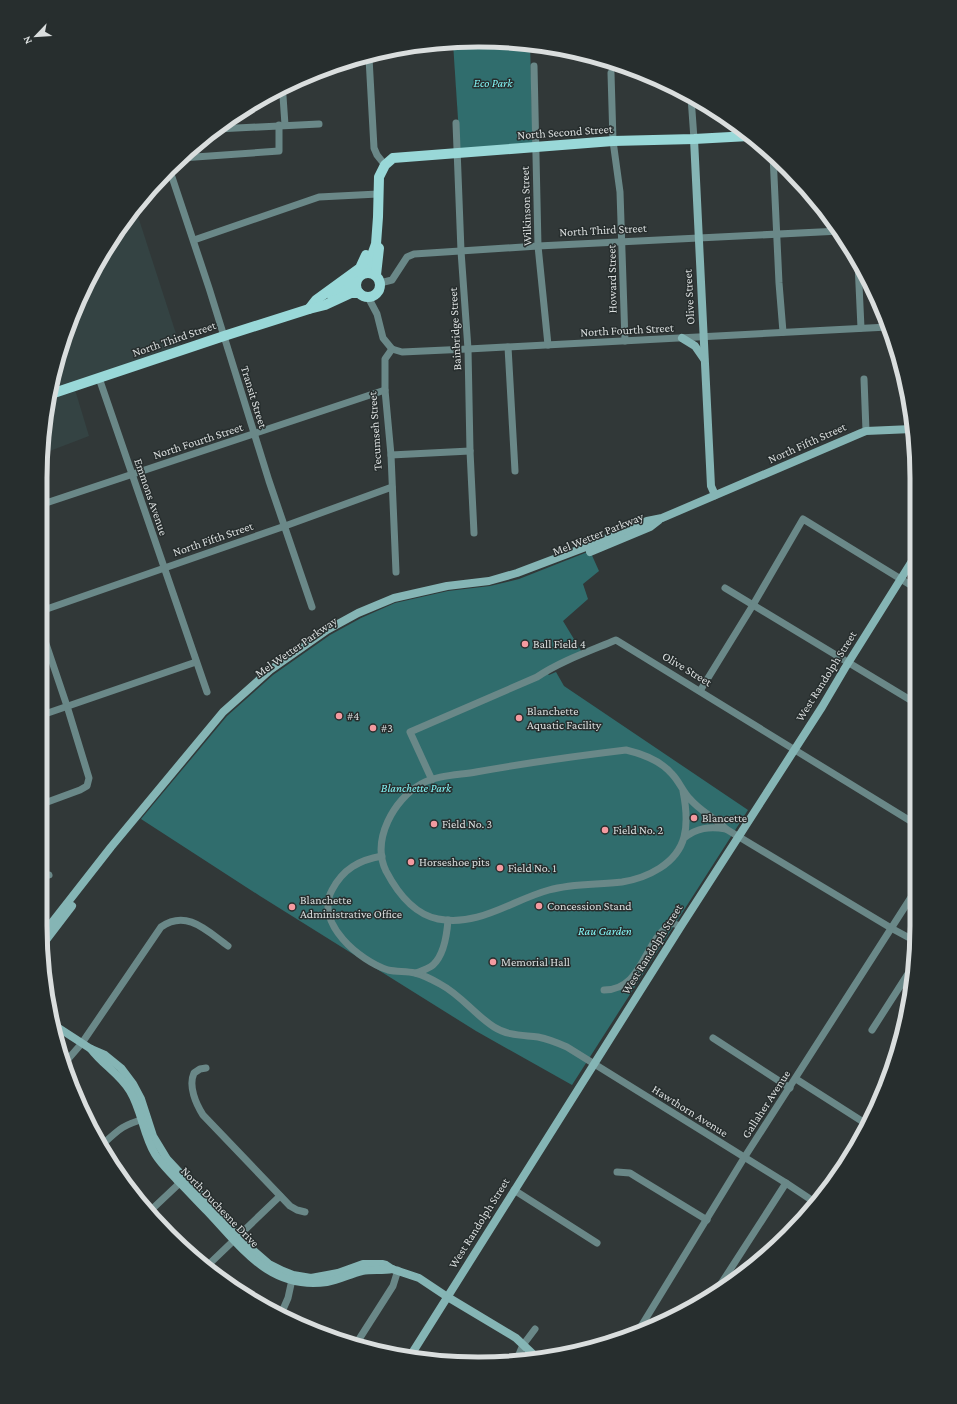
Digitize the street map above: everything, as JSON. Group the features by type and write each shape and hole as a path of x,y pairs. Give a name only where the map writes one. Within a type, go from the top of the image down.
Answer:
{"main road":[{"name":"North Second Street","path":"385,165 393,158 613,141 742,136"},
{"path":"371,275 376,244 379,177 385,165"},
{"name":"North Third Street","path":"309,309 356,281 360,275 371,275"},
{"name":"North Third Street","path":"55,393 224,336 326,305 351,293 373,296 380,288 371,275"},
{"name":"North Third Street","path":"309,309 316,300 371,275"},
{"path":"356,281 356,287 363,295"}],"street":[{"path":"366,62 374,148 375,152 385,165"},
{"name":"Wilkinson Street","path":"534,66 538,246 548,345"},
{"name":"Howard Street","path":"611,73 613,141 620,192 623,242 625,341"},
{"path":"190,157 279,151 282,125 282,94"},
{"name":"Olive Street","path":"691,104 711,486 715,495"},
{"name":"Bainbridge Street","path":"456,123 461,251 468,349 470,451 474,533"},
{"path":"228,127 319,124"},
{"path":"773,163 776,234 783,332"},
{"name":"Transit Street","path":"171,175 194,240 254,434 312,607"},
{"path":"194,240 319,197 378,194"},
{"name":"North Third Street","path":"371,275 392,280 407,257 414,254 538,246 832,231"},
{"path":"859,275 861,328"},
{"path":"363,295 377,314 383,338 392,349"},
{"name":"North Fourth Street","path":"392,349 402,352 882,327"},
{"path":"682,338 699,350 705,362"},
{"path":"508,347 516,471"},
{"name":"Tecumseh Street","path":"392,349 385,359 385,390 391,455 396,572"},
{"name":"Emmons Avenue","path":"99,378 207,692"},
{"path":"864,379 866,431"},
{"name":"North Fourth Street","path":"47,503 385,390"},
{"name":"North Fifth Street","path":"715,495 866,431 907,430"},
{"path":"391,455 470,451"},
{"name":"North Fifth Street","path":"47,609 392,487"},
{"name":"Mel Wetter Parkway","path":"47,939 115,851 227,716 273,675 336,632 360,618 395,603 448,591 490,586 593,550 650,527 662,518 715,495"},
{"path":"700,691 754,605 803,520 910,585"},
{"name":"West Randolph Street","path":"413,1352 446,1296 794,750 910,565"},
{"name":"Mel Wetter Parkway","path":"47,929 111,847 218,718 270,670 328,630 358,613 394,598 447,586 489,581 525,573"},
{"path":"725,588 910,700"},
{"name":"Olive Street","path":"432,780 410,732 537,678 583,654 616,640 910,820"},
{"path":"47,646 68,706 89,778 87,786 47,802"},
{"path":"47,713 196,662"},
{"path":"683,791 686,808 684,838 668,863 656,871 640,878 622,882 563,886 535,894 479,917 462,920 448,920 438,919 420,912 406,902 394,885 385,868 382,856 385,830 390,815 398,802 422,783 521,764 626,750 641,753 659,762 673,774 691,801 738,838 910,938"},
{"path":"684,838 694,830 716,827 726,829"},
{"name":"Hawthorn Avenue","path":"382,856 359,862 347,870 339,878 330,893 327,909 332,924 341,938 353,949 374,964 389,970 416,973 441,984 454,993 483,1020 496,1028 509,1033 539,1037 567,1047 811,1200"},
{"name":"Gallaher Avenue","path":"647,1323 744,1158 910,899"},
{"path":"69,1059 82,1043 154,935 165,924 174,920 188,920 197,924 228,946"},
{"path":"416,973 431,967 436,962 444,942 448,920"},
{"path":"604,990 613,990 633,977 658,936 671,923 681,926"},
{"path":"872,1030 907,976"},
{"name":"North Duchesne Drive","path":"60,1029 91,1050 105,1055 127,1076 141,1100 144,1118 157,1144 182,1180 236,1238 262,1259 292,1277 311,1278 338,1273 355,1266 382,1264 419,1278 516,1338 532,1353"},
{"path":"713,1038 790,1088"},
{"path":"206,1068 200,1069 194,1073 192,1077 194,1094 199,1109 203,1115 280,1196 293,1208 305,1212"},
{"path":"796,1079 863,1122"},
{"path":"105,1142 120,1128 128,1123 144,1118"},
{"path":"616,1172 630,1173 707,1220"},
{"path":"153,1208 182,1180"},
{"path":"723,1280 786,1183"},
{"path":"514,1190 598,1243"},
{"path":"210,1263 280,1196"},
{"path":"359,1340 392,1286 395,1270"},
{"path":"283,1310 292,1277"},
{"path":"519,1355 523,1344 535,1329"}],"shaded area":[{"path":"137,214 180,346 73,383 89,436 48,452 55,394 70,340 80,313 91,288 105,263"}],"green space":[{"name":"Eco Park","path":"478,47 530,50 533,145 460,149 453,48"},
{"name":"Blanchette Park","path":"590,551 599,571 583,584 588,599 563,621 583,654 546,672 549,675 556,672 564,686 748,810 572,1085 476,1031 260,896 141,819 227,716 273,675 330,635 361,618 395,603 448,591 490,586 519,579"}],"place":[{"name":"Ball Field 4","path":"525,644"},
{"name":"#4","path":"339,716"},
{"name":"Blanchette Aquatic Facility","path":"519,718"},
{"name":"#3","path":"373,728"},
{"name":"Blancette","path":"694,818"},
{"name":"Field No. 3","path":"434,824"},
{"name":"Field No. 2","path":"605,830"},
{"name":"Horseshoe pits","path":"411,862"},
{"name":"Field No. 1","path":"500,868"},
{"name":"Concession Stand","path":"539,906"},
{"name":"Blanchette Administrative Office","path":"292,907"},
{"name":"Memorial Hall","path":"493,962"}],"park label":[{"name":"Rau Garden","path":"605,931"}]}
